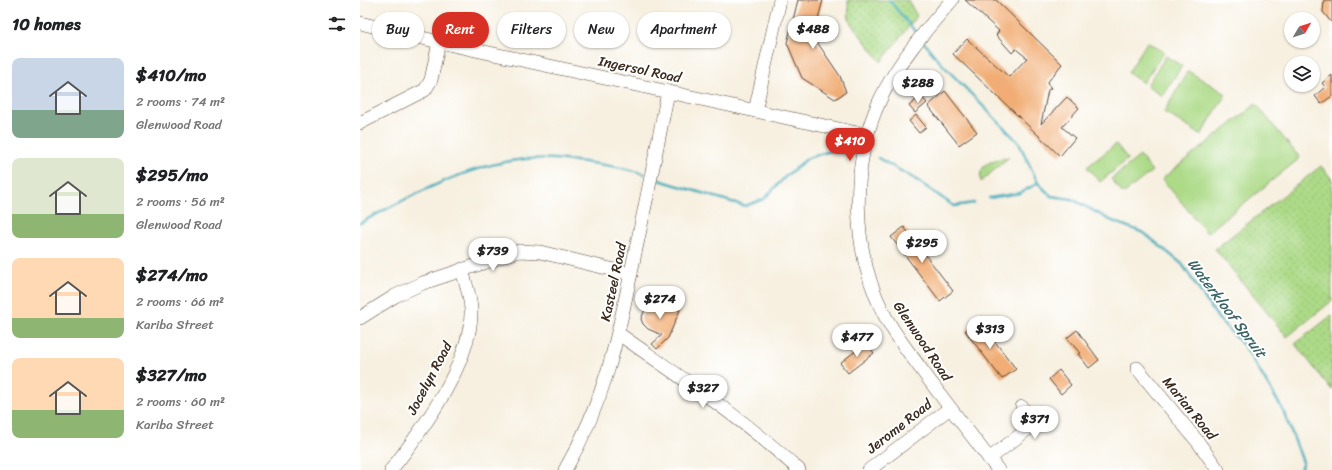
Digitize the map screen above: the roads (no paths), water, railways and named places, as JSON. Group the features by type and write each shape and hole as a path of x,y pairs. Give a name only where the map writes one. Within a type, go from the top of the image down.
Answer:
{"street":[{"path":"755,111 780,0"},
{"name":"Glenwood Road","path":"952,0 914,46 880,100 866,135 858,205 862,246 869,276 880,306 889,324 950,408 998,470"},
{"name":"Ingersol Road","path":"360,22 432,40"},
{"path":"360,123 425,90 432,80 438,48"},
{"name":"Ingersol Road","path":"466,48 866,135"},
{"name":"Kasteel Road","path":"565,470 585,433 598,403 610,368 619,334 668,92"},
{"path":"360,318 405,290 462,269 516,252 531,251 631,274"},
{"name":"Jocelyn Road","path":"391,470 424,424 461,357 471,316 471,304 462,269"},
{"path":"619,334 772,445 799,470"},
{"name":"Marian Road","path":"1137,368 1198,442 1218,470"},
{"path":"989,459 1033,426 1022,407"},
{"name":"Jerome Road","path":"869,470 950,408"}],"waterway":[{"name":"Waterkloof Spruit","path":"889,0 918,35"},
{"name":"Waterkloof Spruit","path":"922,40 939,61 1019,143 1038,183 1051,196 1072,199 1110,220 1144,233 1182,264 1218,318 1245,347 1283,410 1303,462 1300,470"},
{"path":"659,180 745,206 764,199 786,176 808,158 830,151 849,153"},
{"path":"360,223 399,202 440,183 483,167 505,162 533,158 555,159 614,166 644,174"},
{"path":"878,158 915,179 954,206 974,203"},
{"path":"989,198 1020,193 1038,183"}]}
